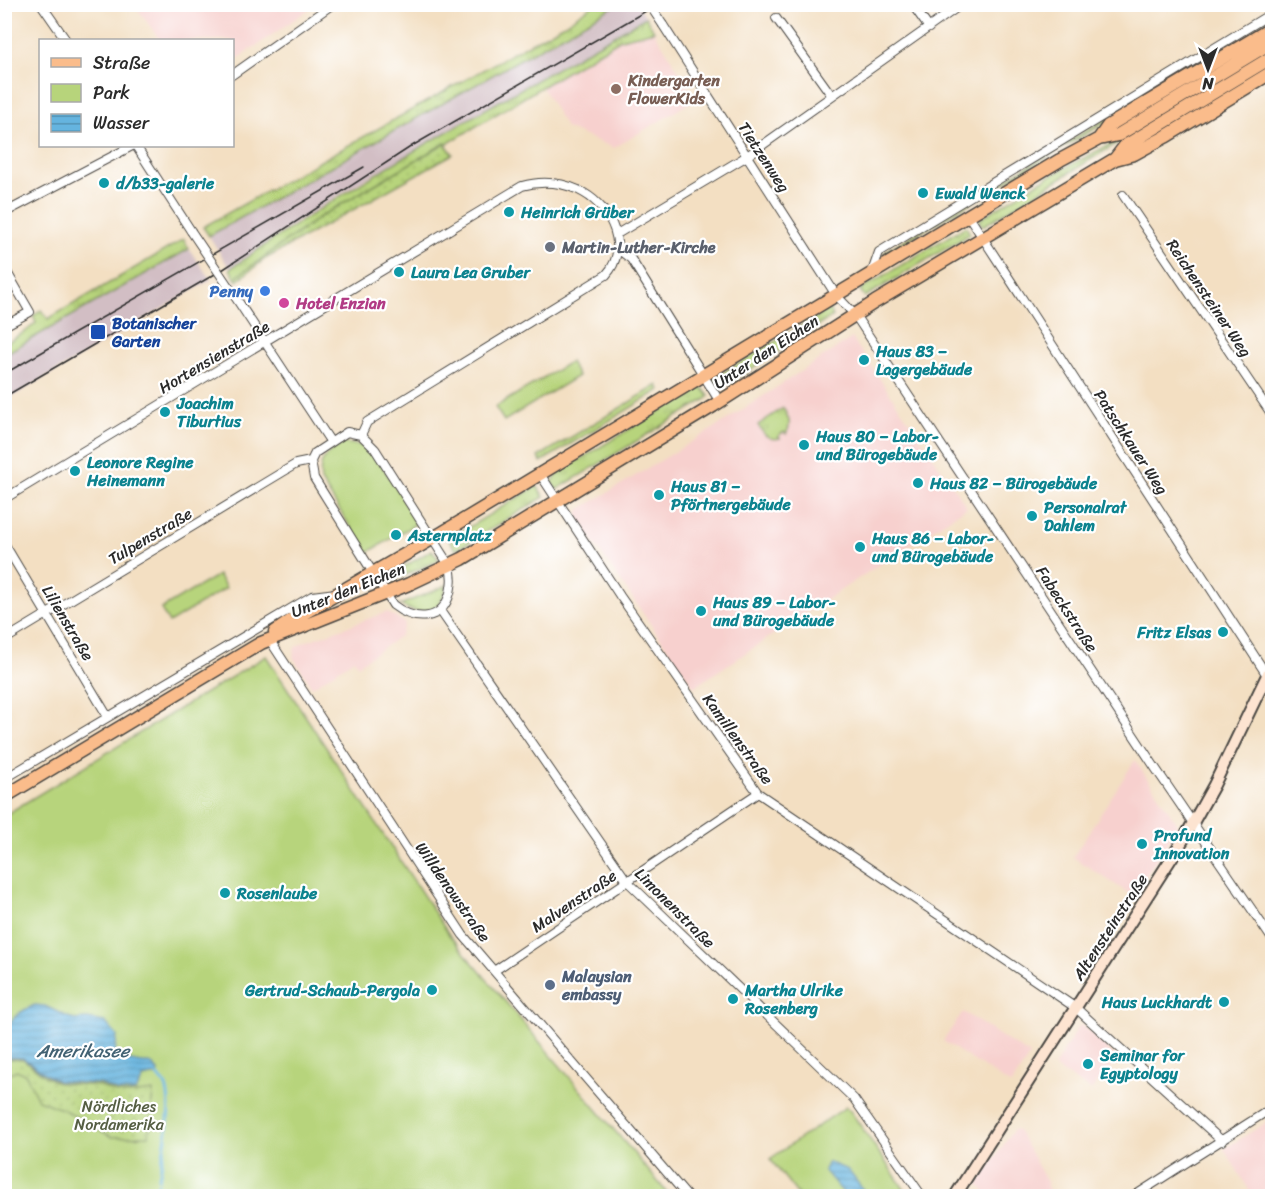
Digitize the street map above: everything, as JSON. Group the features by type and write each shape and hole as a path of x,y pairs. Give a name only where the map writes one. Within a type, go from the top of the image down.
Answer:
{"main road":[{"path":"1099,139 1108,126 1272,28"},
{"name":"Unter den Eichen","path":"4,797 265,641 292,620 340,594 540,474 872,272 1099,139 1118,135 1272,42"},
{"name":"Unter den Eichen","path":"265,641 449,565 720,402 855,315 1115,159 1125,146 1272,57"},
{"path":"1115,159 1134,154 1165,137 1272,72"},
{"name":"Altensteinstraße","path":"955,1197 1193,824 1270,680 1272,664"}],"street":[{"path":"42,4 65,39"},
{"path":"234,74 333,4"},
{"name":"Tietzenweg","path":"649,4 836,295"},
{"path":"912,4 929,28"},
{"path":"361,435 367,422 606,275 616,260 617,234 747,156 962,4"},
{"name":"Unter den Eichen","path":"872,272 879,252 1272,13"},
{"path":"776,18 832,96"},
{"path":"4,213 132,147"},
{"path":"135,147 330,441"},
{"name":"Hortensienstraße","path":"4,499 522,186 543,182 584,192 600,207 617,234"},
{"name":"Reichensteiner Weg","path":"1123,195 1272,415"},
{"name":"Patschkauer Weg","path":"968,215 1270,680"},
{"path":"618,249 631,259 720,402"},
{"path":"4,267 30,312 4,326"},
{"name":"Fabeckstraße","path":"836,295 855,315 1272,939"},
{"path":"347,432 361,435 375,449 449,565 452,580 446,605 441,612 426,616 410,615 393,606 314,478 311,461 315,453 330,441 347,432"},
{"name":"Tulpenstraße","path":"4,640 296,464 311,461"},
{"name":"Kamillenstraße","path":"540,474 681,684 758,793 1076,1008 1222,1141"},
{"name":"Lilienstraße","path":"4,543 108,717"},
{"name":"Unter den Eichen","path":"4,779 312,596 331,592 340,594"},
{"name":"Limonenstraße","path":"441,612 627,881 854,1099 922,1197"},
{"name":"Willdenowstraße","path":"265,641 463,935 687,1197"},
{"name":"Malvenstraße","path":"494,971 758,793"},
{"path":"1134,1197 1272,1108"}],"shaded area":[{"path":"135,5 315,5 234,61 234,39 159,39"},
{"path":"616,5 638,5 646,17 360,182 291,226 230,269 209,236"},
{"name":"Kindergarten FlowerKids","path":"654,31 696,99 614,148 566,128 542,87 621,39"},
{"path":"189,249 211,280 5,401 4,354"},
{"path":"852,338 967,507 694,687 577,518 579,510 716,427"},
{"path":"387,612 405,623 400,636 358,665 354,659 312,687 293,657 295,647"},
{"path":"1135,760 1178,825 1133,896 1073,857"},
{"path":"963,1012 1030,1055 1011,1085 943,1041"},
{"path":"1079,1026 1083,1026 1119,1059 1091,1090 1054,1067"},
{"path":"1272,1119 1272,1196 1253,1196 1224,1149"},
{"path":"1014,1129 1019,1132 1053,1196 989,1196 978,1184"}],"green space":[{"path":"593,5 616,5 209,236 203,227 563,25"},
{"path":"646,17 654,31 621,39 447,144 445,143 323,215 235,278 230,269 331,202 435,138"},
{"path":"1127,106 1128,109 885,254 884,252"},
{"path":"1145,126 983,226 978,220 1042,180"},
{"path":"445,143 453,154 265,259 237,281 235,278 323,215"},
{"path":"966,226 970,234 865,297 860,290"},
{"path":"184,239 189,249 5,354 4,344 36,323 33,316 41,310 48,319"},
{"path":"829,309 833,316 720,389 714,378"},
{"path":"570,362 578,376 504,421 495,407"},
{"path":"658,385 660,390 541,462 538,457"},
{"path":"701,386 709,396 708,398 556,490 552,482 562,470"},
{"path":"783,408 789,421 788,430 786,434 784,432 778,436 780,438 769,438 758,425"},
{"path":"344,443 360,445 373,452 419,522 367,553 321,481 322,462 328,453"},
{"path":"537,486 544,497 456,550 449,539"},
{"path":"432,550 439,560 388,583 385,578"},
{"path":"218,575 226,588 169,623 161,609"},
{"path":"447,585 440,601 430,610 417,611 400,605"},
{"path":"266,656 450,936 670,1196 5,1196 5,815"},
{"name":"Nördliches Nordamerika","path":"5,1059 23,1059 58,1083 100,1086 116,1093 153,1091 149,1136 112,1137 66,1111 38,1100 26,1075 17,1070 5,1075"},
{"path":"846,1107 909,1196 799,1196 770,1159"}],"water":[{"name":"Amerikasee","path":"35,1005 45,1006 74,1020 87,1019 105,1022 117,1036 115,1054 132,1061 150,1063 158,1071 157,1075 143,1078 136,1091 117,1091 100,1084 58,1081 23,1058 5,1057 5,1039 9,1025 18,1014"},
{"path":"828,1162 848,1170 868,1196 846,1196 824,1170"}],"waterway":[{"path":"157,1075 166,1087 169,1107 159,1179"},
{"path":"157,1194 158,1184"}],"tram line":[{"path":"4,397 222,270 412,146 658,4"},
{"path":"4,374 364,167"}],"place":[{"name":"Kindergarten FlowerKids","path":"616,89"},
{"name":"d/b33-galerie","path":"104,183"},
{"name":"Ewald Wenck","path":"923,193"},
{"name":"Heinrich Grüber","path":"509,212"},
{"name":"Martin-Luther-Kirche","path":"550,247"},
{"name":"Laura Lea Gruber","path":"399,272"},
{"name":"Penny","path":"265,291"},
{"name":"Hotel Enzian","path":"284,303"},
{"name":"Botanischer Garten","path":"98,332"},
{"name":"Haus 83 – Lagergebäude","path":"864,360"},
{"name":"Joachim Tiburtius","path":"165,412"},
{"name":"Haus 80 – Labor- und Bürogebäude","path":"804,445"},
{"name":"Leonore Regine Heinemann","path":"75,471"},
{"name":"Haus 82 – Bürogebäude","path":"918,483"},
{"name":"Haus 81 – Pförtnergebäude","path":"659,495"},
{"name":"Personalrat Dahlem","path":"1032,516"},
{"name":"Asternplatz","path":"396,535"},
{"name":"Haus 86 – Labor- und Bürogebäude","path":"860,547"},
{"name":"Haus 89 – Labor- und Bürogebäude","path":"701,611"},
{"name":"Fritz Elsas","path":"1223,632"},
{"name":"Profund Innovation","path":"1142,844"},
{"name":"Rosenlaube","path":"225,893"},
{"name":"Malaysian embassy","path":"550,985"},
{"name":"Gertrud-Schaub-Pergola","path":"432,990"},
{"name":"Martha Ulrike Rosenberg","path":"733,999"},
{"name":"Haus Luckhardt","path":"1224,1002"},
{"name":"Seminar for Egyptology","path":"1088,1064"}]}
